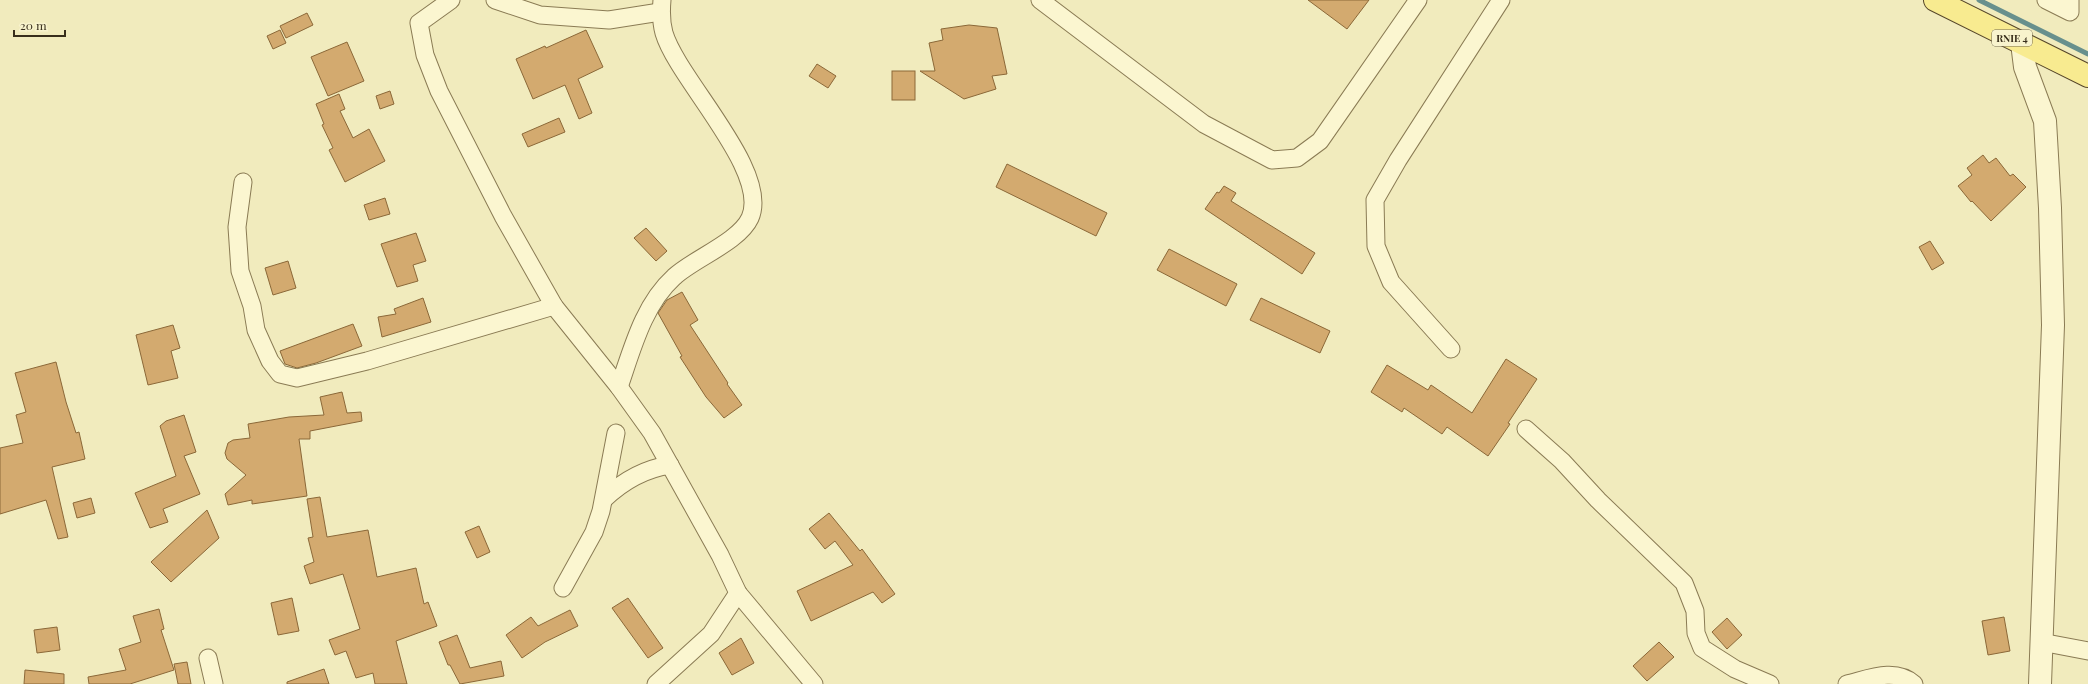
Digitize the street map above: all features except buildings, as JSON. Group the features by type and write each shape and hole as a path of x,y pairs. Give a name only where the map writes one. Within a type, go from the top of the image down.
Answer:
{"main road":[{"name":"RNIE 4","path":"1935,0 2088,76"}],"street":[{"path":"451,0 418,23 425,55 439,91 503,216 554,306 652,433 720,555 738,593 814,684"},
{"path":"496,0 540,15 609,20 661,6 665,34 685,72 745,168 753,198 750,218 740,232 674,277 655,300 640,330 618,387"},
{"path":"1040,0 1204,124 1272,160 1297,158 1320,141 1418,0"},
{"path":"1451,349 1391,282 1376,246 1375,200 1398,160 1501,0"},
{"path":"2046,0 2070,12 2070,0"},
{"path":"2022,43 2025,67 2045,122 2050,208 2053,325 2040,684"},
{"path":"243,182 237,227 240,271 252,306 256,330 270,361 280,374 297,378 367,361 554,306"},
{"path":"1526,429 1562,461 1598,500 1684,583 1695,611 1696,633 1702,648 1735,669 1770,684"},
{"path":"563,588 594,532 604,499 616,433"},
{"path":"604,499 617,487 645,470 670,465"},
{"path":"656,684 711,634 738,593"},
{"path":"2041,642 2088,651"},
{"path":"208,658 214,684"},
{"path":"1847,684 1885,675 1901,676 1914,684"}],"waterway":[{"path":"1979,0 2088,54"}]}
